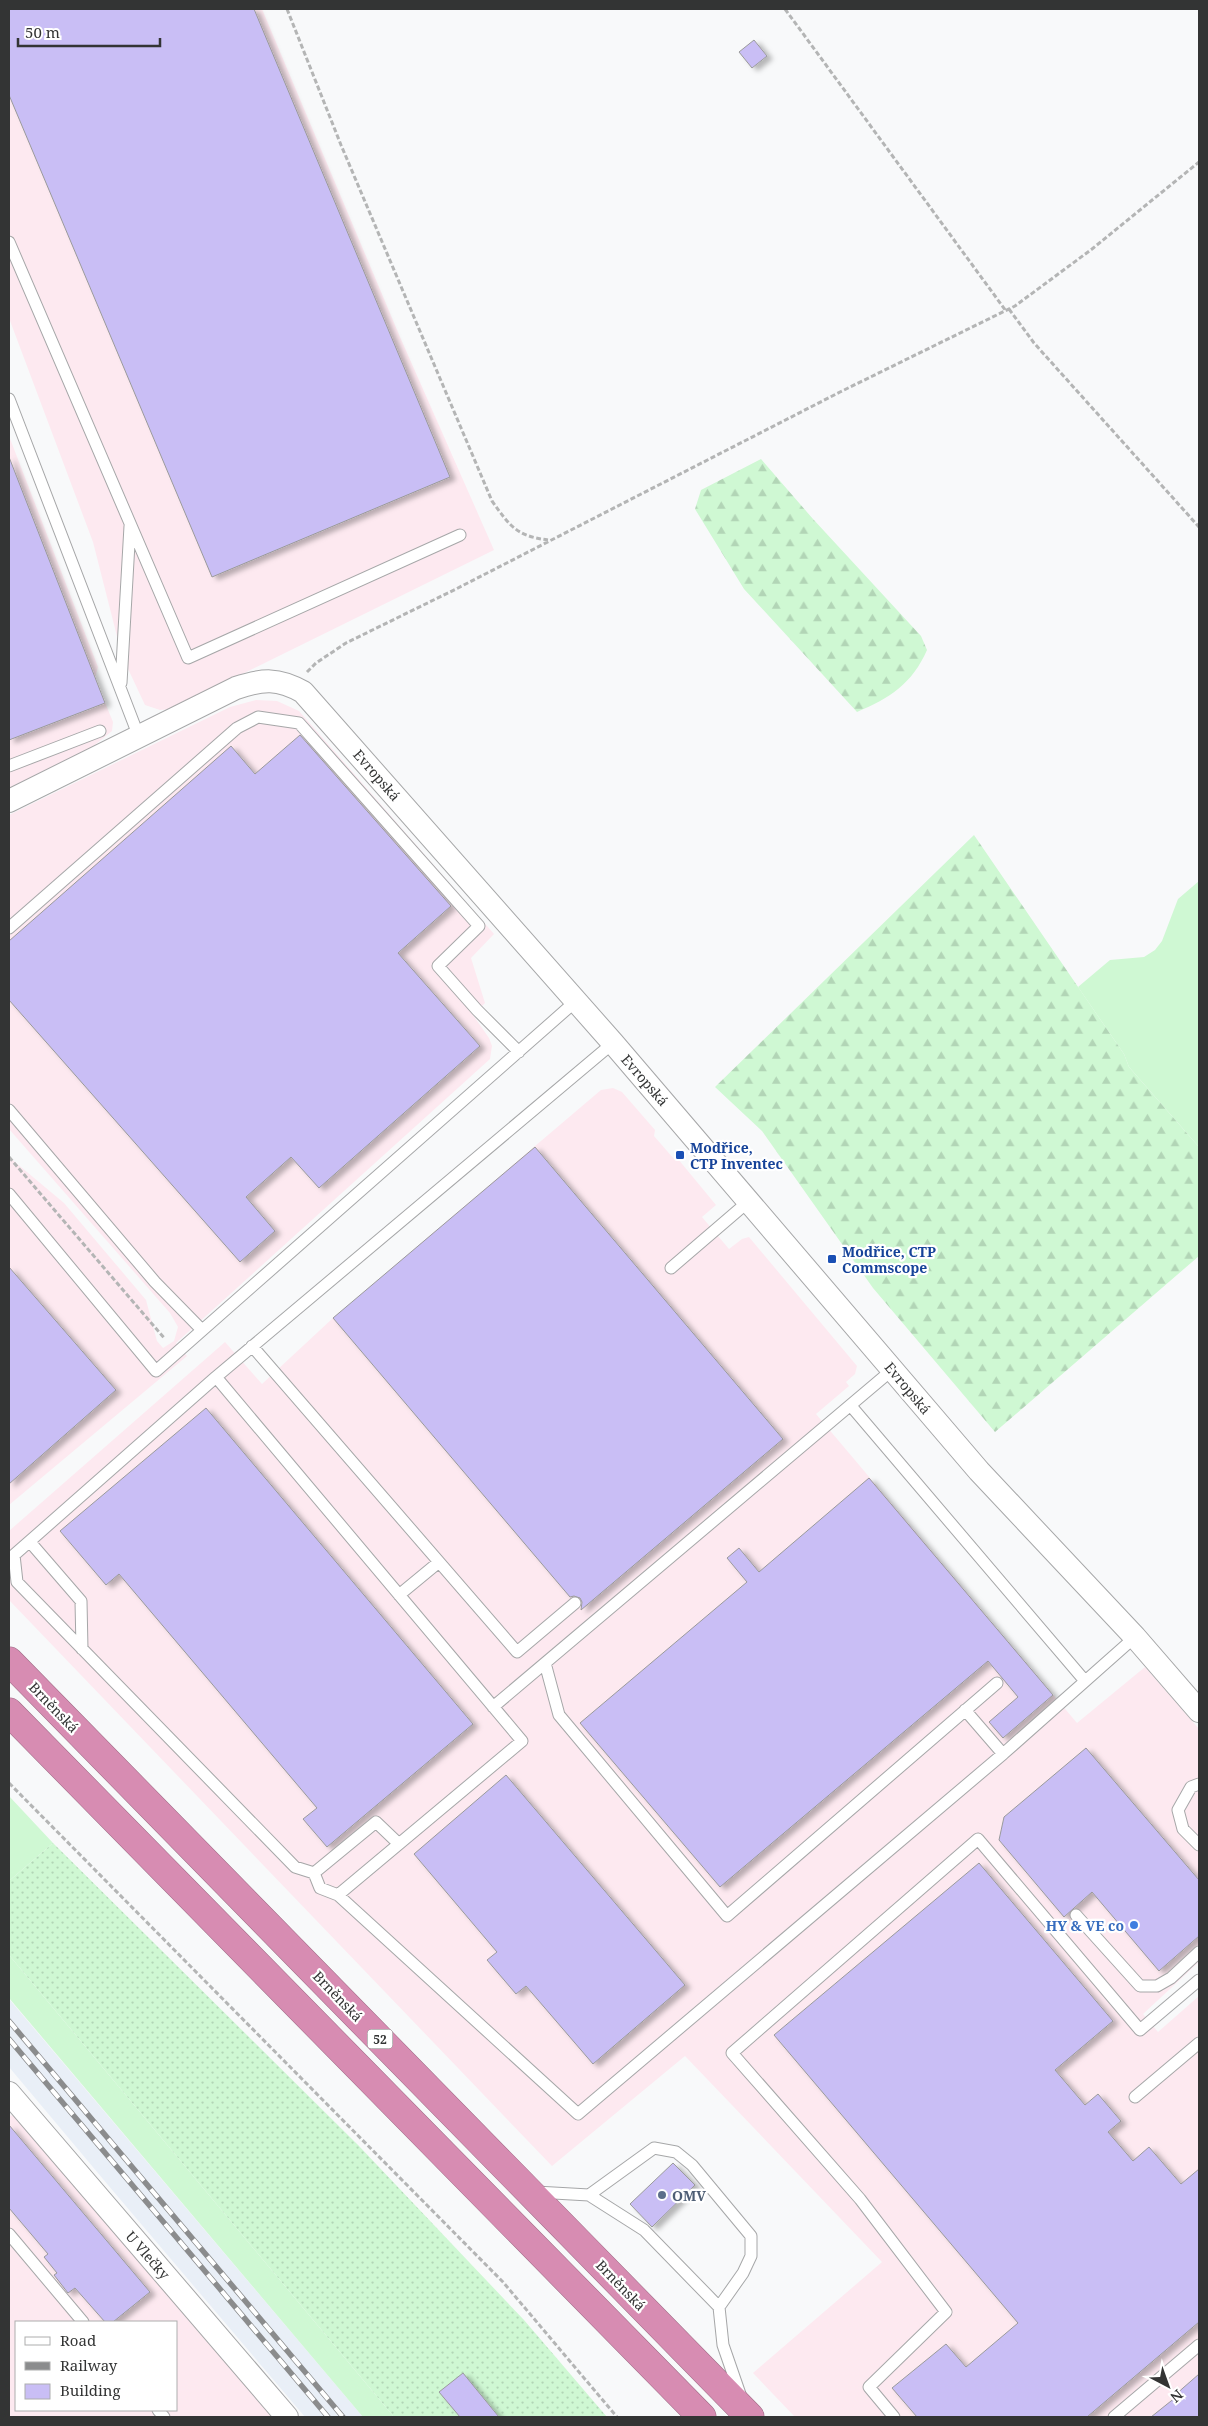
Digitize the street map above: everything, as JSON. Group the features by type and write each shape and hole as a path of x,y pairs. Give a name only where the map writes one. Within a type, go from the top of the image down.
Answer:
{"highway":[{"name":"Brněnská","path":"9,1661 748,2415"},
{"name":"52","path":"9,1712 702,2417"}],"street":[{"name":"Evropská","path":"9,801 243,686 258,681 275,681 292,686 303,692 613,1043 979,1472 1134,1637 1199,1711"},
{"name":"U Vlečky","path":"9,2093 287,2417"}],"lane":[{"path":"9,242 188,658 460,535"},
{"path":"9,399 139,737"},
{"path":"120,687 130,524"},
{"path":"9,928 237,728 258,717 299,723 478,926 438,966 477,1010 519,1052"},
{"path":"9,766 100,731"},
{"path":"9,1194 156,1372 576,1001"},
{"path":"314,1873 295,1867 17,1582 14,1556 216,1376 613,1043"},
{"path":"9,1110 155,1282 202,1330"},
{"path":"671,1268 749,1201"},
{"path":"252,1346 517,1652 575,1603"},
{"path":"493,1707 892,1370"},
{"path":"216,1376 522,1741 338,1895"},
{"path":"851,1406 1085,1681"},
{"path":"30,1542 81,1601 82,1650"},
{"path":"399,1595 439,1562"},
{"path":"314,1873 320,1888 338,1895 578,2114 1003,1754 1134,1637"},
{"path":"545,1663 559,1715 727,1916 997,1683"},
{"path":"965,1710 1003,1754"},
{"path":"1199,1784 1191,1788 1178,1810 1183,1829 1199,1845"},
{"path":"314,1873 376,1822 399,1844"},
{"path":"894,2417 869,2387 946,2312 860,2199 732,2053 978,1839 1140,2030 1199,1980"},
{"path":"1076,1915 1140,1986 1157,1986 1171,1978 1199,1952"},
{"path":"1135,2097 1199,2043"},
{"path":"588,2195 654,2148 676,2152 692,2165 751,2236 751,2256 743,2274 719,2307"},
{"path":"530,2192 588,2195 644,2230 719,2307 723,2346 748,2415"},
{"path":"9,2234 82,2321"},
{"path":"1114,2417 1199,2345"}],"path":[{"path":"287,9 340,145 492,501 512,529 530,538 549,540"},
{"path":"785,9 1034,343 1199,527"},
{"path":"292,686 316,662 346,643 456,589 840,392 1008,310 1069,268 1199,162"},
{"path":"9,1157 165,1340"},
{"path":"9,1783 503,2282 617,2417"}],"shaded area":[{"path":"9,9 262,9 400,337 494,550 171,709 160,710 145,705 122,656 93,542 9,318"},
{"path":"9,436 98,667 95,678 113,722 112,731 85,753 9,790"},
{"path":"256,700 277,701 299,711 494,934 471,958 485,1003 473,1015 489,1038 492,1046 490,1059 176,1343 187,1356 9,1505 9,1157 64,1203 146,1300 157,1341 163,1348 174,1341 178,1327 170,1313 9,1129 9,815 230,707"},
{"path":"613,1088 622,1092 655,1130 654,1136 674,1159 678,1159 716,1205 702,1217 729,1249 742,1239 749,1237 857,1366 855,1374 846,1382 849,1386 816,1414 1077,1723 1145,1667 1199,1729 1199,1962 1143,2014 1158,2032 1199,1996 1199,2417 795,2417 753,2373 882,2262 685,2056 552,2166 9,1600 9,1531 225,1342 262,1384 333,1318 601,1090"},
{"path":"9,1999 363,2417 305,2417 108,2185 9,2067"},
{"path":"9,2115 28,2119 278,2417 9,2417"}],"green space":[{"path":"761,459 813,519 921,636 927,650 914,672 899,689 857,712 744,589 695,509 701,490"},
{"path":"974,835 1124,1054 1129,1067 1199,1147 1199,1256 995,1432 873,1288 762,1131 715,1087"},
{"path":"1199,881 1199,1147 1129,1067 1124,1054 1078,987 1110,960 1144,957 1155,950 1162,941 1178,899"},
{"path":"9,1796 53,1843 9,1881"},
{"path":"53,1843 359,2146 524,2320 607,2417 394,2417 9,1955 9,1881"},
{"path":"9,1955 394,2417 363,2417 9,1998"}],"building":[{"path":"9,9 254,9 450,477 212,577 9,95"},
{"path":"754,40 767,56 752,68 739,52"},
{"path":"9,457 105,703 9,740"},
{"path":"300,735 451,906 398,953 480,1046 319,1188 291,1157 246,1197 275,1231 240,1262 9,1000 9,941 231,746 255,774"},
{"path":"535,1147 783,1439 581,1610 582,1602 580,1598 570,1597 333,1318"},
{"path":"9,1267 116,1390 9,1484"},
{"path":"206,1408 473,1724 327,1847 303,1819 317,1808 119,1574 106,1585 60,1531"},
{"path":"869,1478 1053,1695 1003,1738 989,1722 1018,1697 988,1661 720,1887 580,1723 747,1582 727,1558 739,1548 759,1572"},
{"path":"1086,1748 1199,1880 1199,1936 1159,1971 1092,1892 1064,1917 999,1840 1004,1817"},
{"path":"506,1775 685,1985 593,2064 526,1986 516,1994 487,1960 497,1952 414,1854"},
{"path":"979,1863 1113,2021 1055,2070 1085,2105 1098,2094 1121,2121 1108,2132 1133,2161 1149,2147 1181,2184 1199,2169 1199,2322 1087,2417 917,2417 892,2388 946,2344 966,2367 1018,2323 774,2035"},
{"path":"9,2125 150,2292 114,2321 104,2321 75,2288 68,2293 54,2275 57,2273 44,2257 48,2254 9,2208"},
{"name":"OMV","path":"673,2163 695,2185 652,2227 630,2204"},
{"path":"463,2373 499,2417 460,2417 439,2392"},
{"path":"1199,2374 1199,2417 1151,2417 1176,2397 1175,2395"}],"railway":[{"path":"9,2021 343,2417"},
{"path":"9,2039 328,2417"}],"place":[{"name":"Modřice, CTP Inventec","path":"680,1155"},
{"name":"Modřice, CTP Commscope","path":"832,1259"},
{"name":"HY & VE co","path":"1134,1925"},
{"name":"OMV","path":"662,2195"}]}
